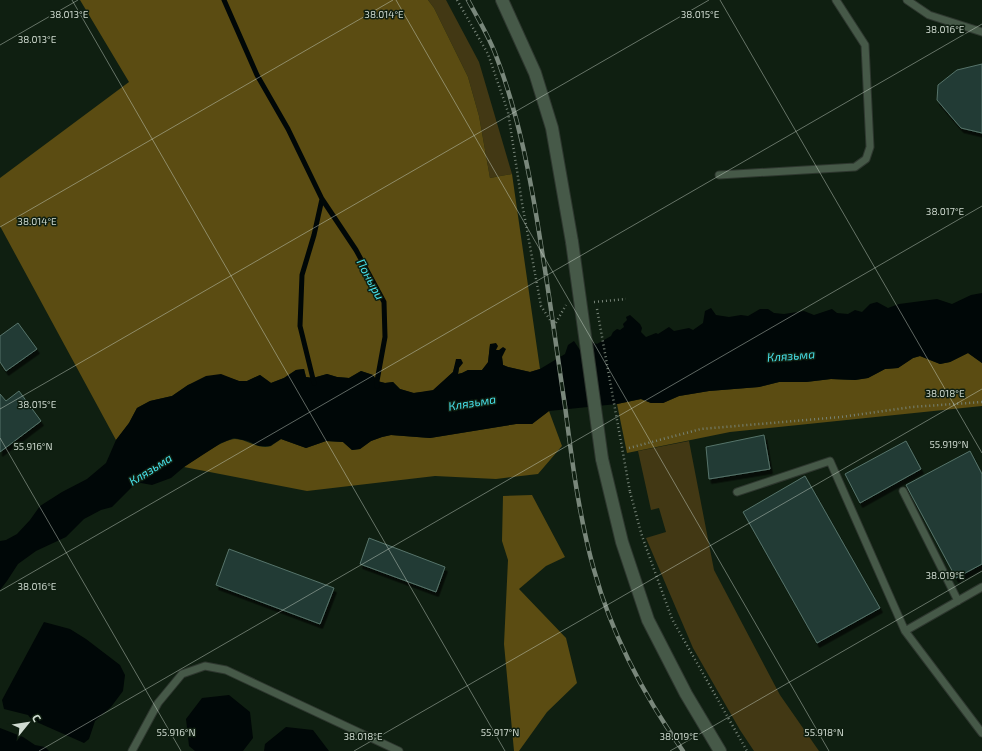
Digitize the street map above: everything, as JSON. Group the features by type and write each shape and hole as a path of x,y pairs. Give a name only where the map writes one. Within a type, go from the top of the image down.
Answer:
{"street":[{"path":"502,0 535,73 550,121 572,242 602,459 622,542 648,620 686,694 720,751"}],"lane":[{"path":"719,175 849,168 856,167 866,159 870,146 866,45 836,0"},
{"path":"907,0 929,15 982,32"},
{"path":"737,492 830,462 905,631 982,733"},
{"path":"903,491 958,601"},
{"path":"905,631 982,587"},
{"path":"132,751 158,703 182,674 205,666 226,670 399,751"}],"path":[{"path":"458,0 488,54 508,112 522,203 541,306 554,326 566,305"},
{"path":"595,297 630,492 642,536 672,619 748,751"},
{"path":"628,448 700,429 841,417 912,407 982,402"}],"shaded area":[{"path":"80,0 428,0 434,8 468,77 479,116 490,178 512,174 540,369 530,372 503,365 499,350 496,350 490,345 488,363 482,370 468,370 458,374 459,368 457,359 453,372 433,391 413,393 400,389 393,382 385,383 377,381 373,375 361,371 349,378 327,374 313,378 306,377 304,369 296,370 284,378 271,383 260,375 247,381 239,381 221,375 188,385 172,396 150,401 137,408 129,423 116,440 0,226 0,178 129,82"},
{"path":"428,0 446,0 479,62 512,174 490,178 479,116 468,77 434,8"},
{"path":"968,353 982,363 982,406 730,432 627,453 617,404 641,399 651,403 663,403 679,396 709,391 759,387 779,382 806,382 831,379 855,380 868,378 885,369 898,368 913,358 920,356 940,364 950,362"},
{"path":"549,411 562,446 538,474 496,479 435,476 307,491 184,467 216,446 235,439 262,447 271,446 281,439 306,448 326,441 343,442 352,450 360,449 371,441 391,435 430,438 516,424 532,424"},
{"path":"689,441 714,570 780,695 819,751 754,751 740,730 693,648 646,538 666,532 659,508 651,510 638,451"},
{"path":"532,495 565,557 546,566 519,589 566,638 577,683 547,712 519,751 514,751 504,644 508,560 502,541 503,496"}],"water":[{"name":"Клязьма","path":"982,293 982,363 968,353 950,362 940,364 920,356 913,358 898,368 885,369 868,378 855,380 831,379 806,382 779,382 759,387 709,391 679,396 663,403 651,403 641,399 617,404 549,411 532,424 516,424 430,438 391,435 371,441 360,449 352,450 343,442 326,441 306,448 281,439 270,446 259,446 248,441 234,438 221,443 184,467 171,478 152,485 141,483 135,484 112,507 101,510 84,519 66,537 36,551 18,564 0,590 0,541 6,540 17,534 40,506 87,479 106,463 116,440 129,423 137,408 150,401 172,396 188,385 206,376 221,374 239,381 247,381 260,375 271,383 284,378 296,370 304,369 306,377 313,378 327,374 349,378 361,371 373,375 377,381 385,383 393,382 400,389 414,393 433,390 453,372 456,359 461,359 463,363 459,368 458,374 468,370 482,370 488,362 490,344 496,343 498,346 496,350 503,347 506,349 502,357 503,365 530,372 540,369 565,354 568,345 574,341 580,350 584,351 589,341 597,344 611,336 617,329 620,330 624,327 623,324 627,320 626,317 630,315 640,324 642,328 641,332 646,337 656,333 658,334 669,327 674,331 689,328 693,330 703,323 705,311 711,308 716,315 729,317 741,315 748,316 760,309 768,309 774,313 784,314 804,311 814,315 832,309 837,313 848,314 855,310 862,312 870,304 877,302 888,308 899,304 937,299 952,304 971,295"},
{"path":"44,622 70,629 86,639 120,665 125,675 123,691 111,707 95,721 89,739 84,743 32,720 28,715 4,709 2,700"},
{"path":"229,695 250,712 253,738 243,751 195,751 189,746 186,719 202,698"},
{"path":"286,727 313,730 329,751 264,751 265,744"},
{"path":"0,728 23,737 35,745 45,747 49,751 0,751"}],"building":[{"path":"982,64 982,133 961,128 937,100 938,85 957,70"},
{"path":"18,323 37,349 6,371 0,362 0,336"},
{"path":"19,391 41,421 0,452 0,394 6,401"},
{"path":"764,435 770,469 709,479 706,447"},
{"path":"906,441 921,469 860,503 845,474"},
{"path":"970,451 982,474 982,564 956,578 906,485"},
{"path":"805,476 880,608 817,643 743,512"},
{"path":"369,538 445,567 436,592 360,564"},
{"path":"229,549 334,588 320,624 216,585"}],"waterway":[{"name":"Поныри","path":"224,0 257,75 288,129 322,199 314,235 302,275 300,326 314,383"},
{"name":"Поныри","path":"322,199 356,250 384,302 385,337 377,386"}],"railway":[{"path":"468,0 495,53 511,100 523,148 533,196 544,265 576,489 594,570 610,618 642,687 683,751"}]}
